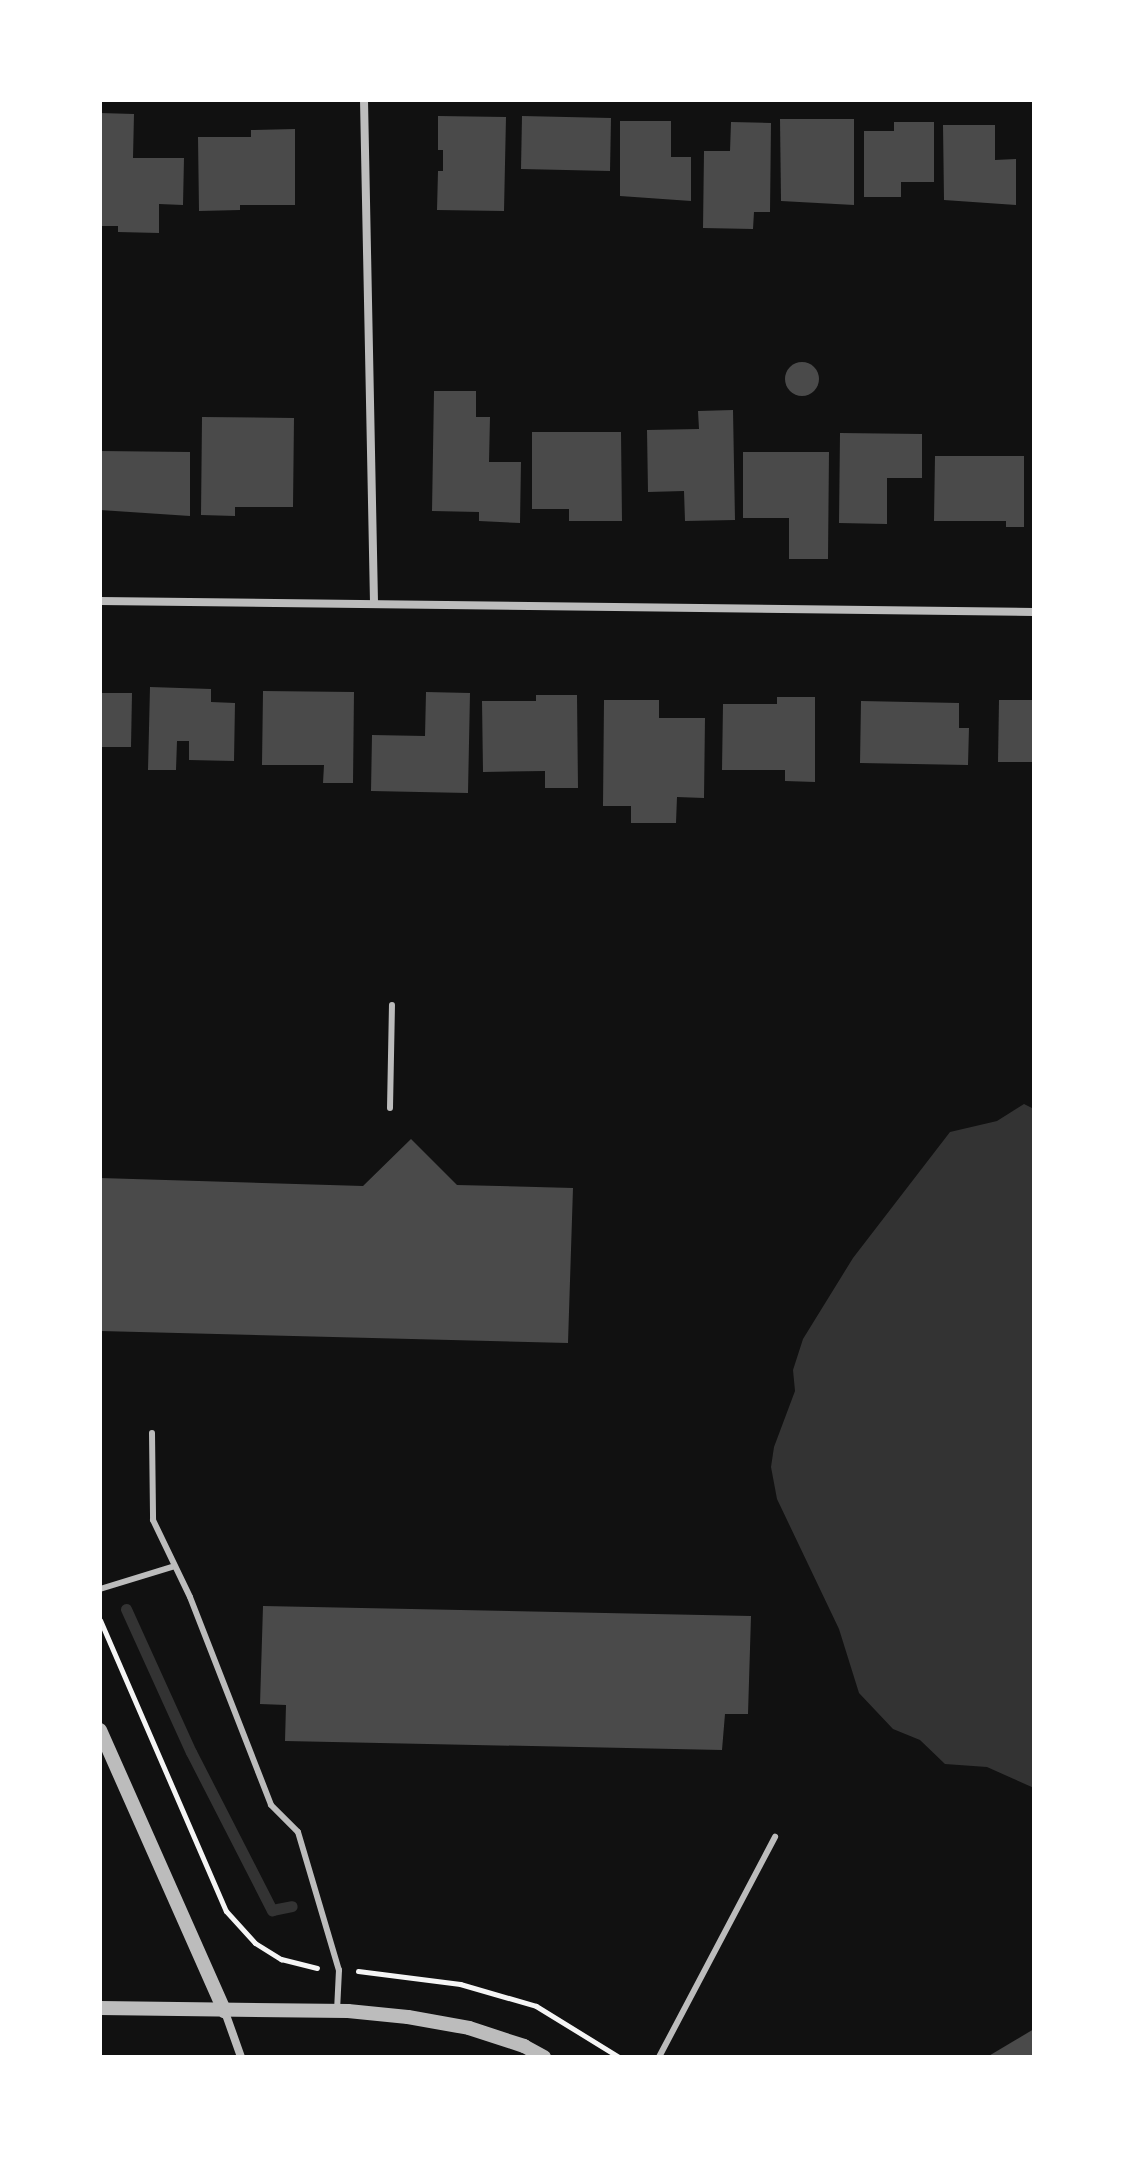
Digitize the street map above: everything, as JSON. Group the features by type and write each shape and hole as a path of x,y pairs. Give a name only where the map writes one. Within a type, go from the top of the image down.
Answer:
{"street":[{"path":"364,100 374,604"},
{"path":"100,601 1034,612"},
{"path":"100,1730 225,2012 241,2057"},
{"path":"100,2008 225,2012 337,2011 408,2017 469,2028 524,2046 544,2057"}],"lane":[{"path":"390,1108 392,1005"},
{"path":"152,1433 153,1520 175,1566 271,1805 298,1832 339,1970 337,2011"},
{"path":"100,1589 175,1566"},
{"path":"659,2057 775,1837"}],"path":[{"path":"100,1620 226,1911 255,1943 281,1959 317,1968"},
{"path":"363,1971 460,1984 536,2006 619,2057"}],"shaded area":[{"path":"1024,1104 1034,1109 1034,1788 987,1767 945,1764 920,1740 893,1729 859,1693 839,1629 777,1499 771,1467 774,1447 795,1391 793,1370 803,1339 853,1258 950,1132 997,1121"}],"building":[{"path":"100,113 134,114 133,158 184,158 183,205 159,204 159,233 118,232 118,226 100,226"},
{"path":"438,116 506,117 504,211 437,210 438,171 443,171 443,150 438,150"},
{"path":"522,116 611,118 610,171 521,169"},
{"path":"780,119 854,119 854,205 781,201"},
{"path":"620,121 671,121 671,157 691,157 691,201 620,196"},
{"path":"731,122 771,123 770,212 754,212 753,229 703,228 704,151 730,151"},
{"path":"894,122 934,122 934,182 901,182 901,197 864,197 864,131 894,131"},
{"path":"943,125 995,125 995,160 1016,159 1016,205 944,200"},
{"path":"295,129 295,205 240,205 240,210 199,211 198,137 251,137 251,130"},
{"path":"802,362 814,367 819,379 814,391 802,396 790,391 785,379 790,367"},
{"path":"434,391 476,391 476,417 490,417 489,462 521,462 520,523 479,521 479,512 432,511"},
{"path":"733,410 735,520 685,521 684,491 648,492 647,430 699,429 698,411"},
{"path":"202,417 294,418 293,507 235,507 235,516 201,515"},
{"path":"532,432 621,432 622,521 569,521 569,509 532,509"},
{"path":"840,433 922,434 922,478 887,478 887,524 839,523"},
{"path":"100,451 190,452 190,516 100,510"},
{"path":"743,452 829,452 828,559 789,559 789,518 743,518"},
{"path":"935,456 1024,456 1024,527 1006,527 1006,521 934,521"},
{"path":"150,687 211,689 211,702 235,703 234,761 189,760 189,741 177,741 176,770 148,770"},
{"path":"263,691 354,692 353,783 323,783 324,765 262,765"},
{"path":"426,692 470,693 468,793 371,791 372,735 425,736"},
{"path":"100,693 132,693 131,747 100,747"},
{"path":"536,695 577,695 578,788 545,788 545,771 483,772 482,701 536,701"},
{"path":"777,697 815,697 815,782 785,781 785,770 722,770 723,704 777,704"},
{"path":"604,700 659,700 659,718 705,718 704,798 677,797 676,823 631,823 631,806 603,806"},
{"path":"999,700 1034,700 1034,762 998,762"},
{"path":"861,701 959,703 959,728 969,728 968,765 860,763"},
{"path":"411,1139 457,1185 573,1188 568,1343 100,1331 100,1178 363,1186"},
{"path":"263,1606 751,1616 748,1714 725,1714 722,1750 285,1741 286,1705 260,1704"},
{"path":"1034,2029 1034,2057 987,2057"}],"waterway":[{"path":"126,1609 191,1752 272,1910 292,1906"}]}
